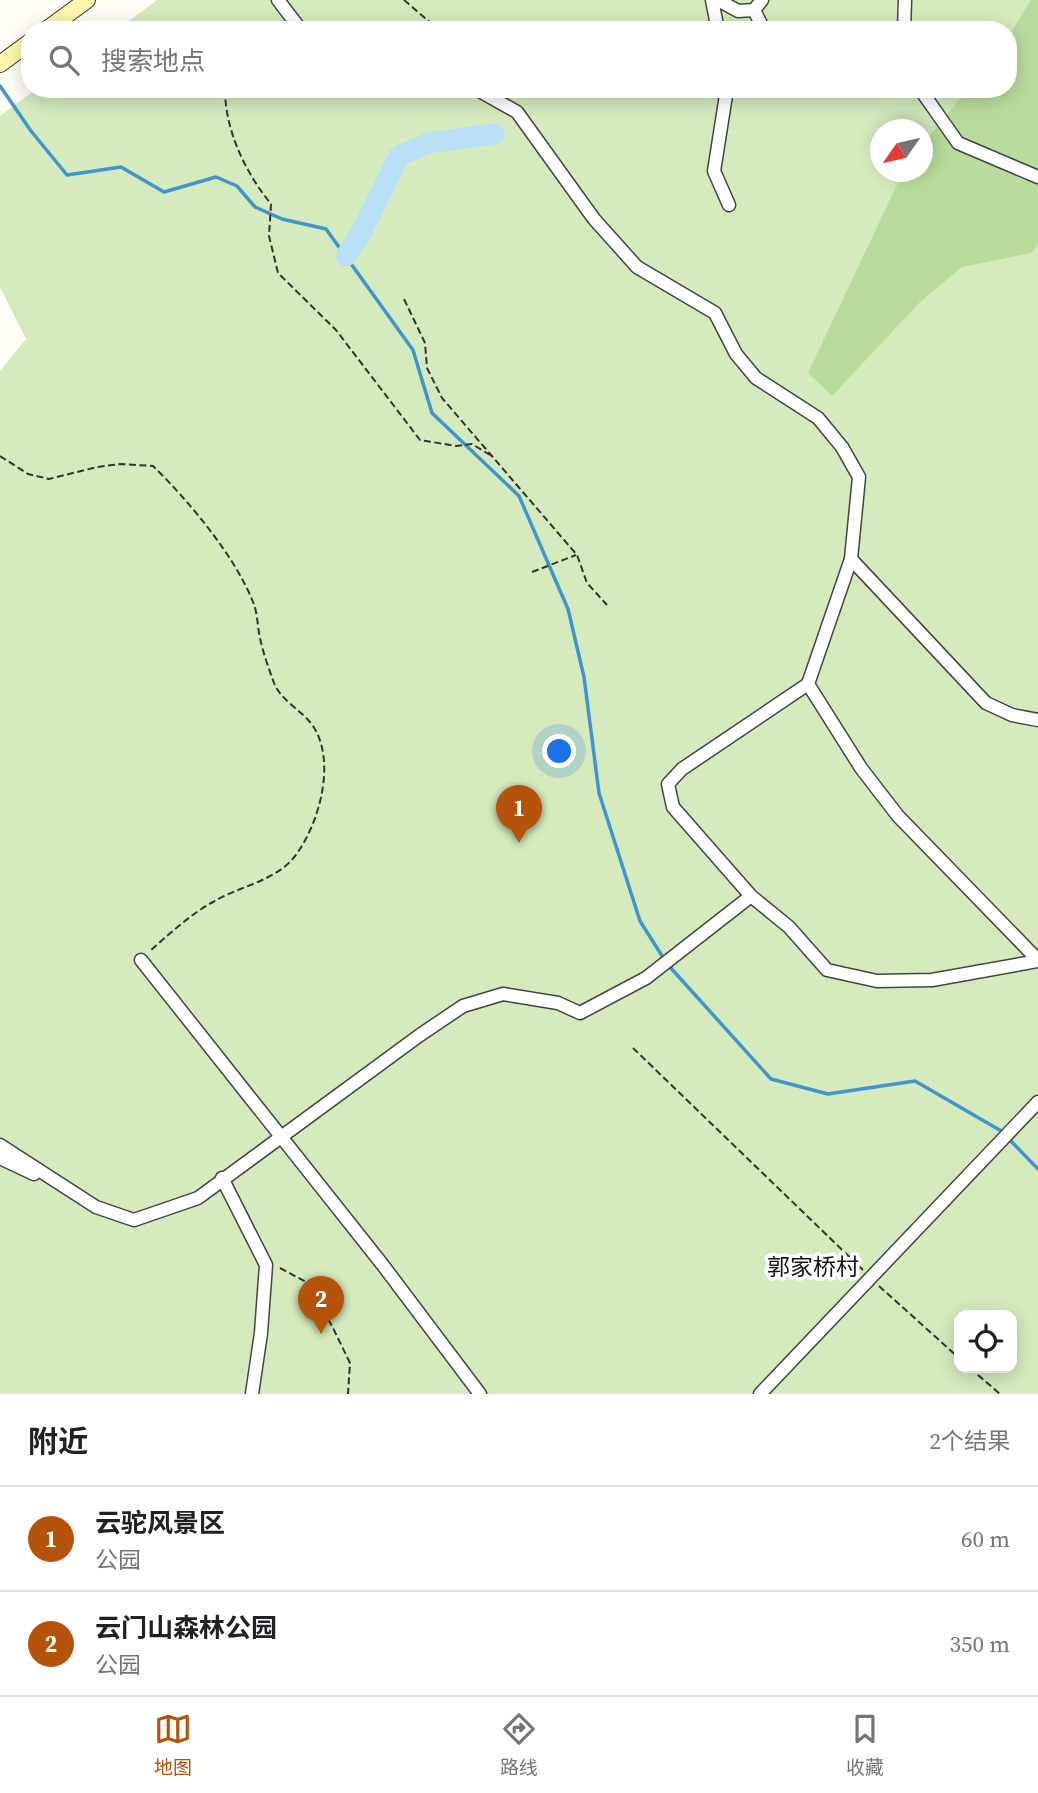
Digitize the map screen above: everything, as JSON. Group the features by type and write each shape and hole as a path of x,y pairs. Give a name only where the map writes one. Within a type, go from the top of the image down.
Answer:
{"main road":[{"path":"58,21 87,0"},
{"path":"1,63 21,49"}],"street":[{"path":"278,0 295,21"},
{"path":"712,0 716,21"},
{"path":"718,0 738,11 758,5"},
{"path":"904,21 905,0"},
{"path":"492,98 517,112 594,219 637,267 715,313 736,354 756,378 818,418 842,447 859,477 851,559 808,684 682,769 668,784 673,807 751,897 789,927 827,970 877,981 932,980 1038,960"},
{"path":"726,98 714,171 729,205"},
{"path":"926,98 958,143 1038,177"},
{"path":"851,559 986,703 1012,715 1038,720"},
{"path":"808,684 862,768 898,816 1038,960"},
{"path":"0,1145 96,1207 134,1220 198,1198 222,1178 463,1006 503,994 558,1003 580,1013 646,978 751,897"},
{"path":"141,960 480,1394"},
{"path":"760,1394 1038,1102"},
{"path":"0,1158 66,1188"},
{"path":"222,1178 266,1265 261,1333 252,1394"}],"path":[{"path":"404,0 428,21"},
{"path":"699,21 715,15"},
{"path":"226,98 229,127 259,189 271,204 269,236 278,274 345,341 420,440 456,446 471,444 490,454"},
{"path":"404,299 425,343 427,368 434,387 577,555 587,583 607,605"},
{"path":"0,457 28,474 49,479 97,467 153,466 199,515 252,599 259,618 262,649 274,684 313,726 319,741 325,767 323,785 312,823 298,854 269,879 210,903 141,960"},
{"path":"532,572 577,555"},
{"path":"633,1048 871,1279 954,1354"},
{"path":"266,1265 285,1270 308,1283 349,1363 348,1394"},
{"path":"976,1373 1000,1394"}],"green space":[{"path":"157,0 1038,0 1038,1394 0,1394 0,371 26,339 0,287 0,116 24,98 1017,98 1017,21 129,21"},
{"path":"1031,0 1038,0 1038,245 1031,253 962,267 920,302 832,396 808,373 898,182 933,182 933,132 961,98 1017,98 1017,23"}],"waterway":[{"path":"0,86 31,131 67,175 121,167 164,192 216,177 237,186 255,207 282,219 326,229 413,350 432,413 519,496 568,609 584,677 599,793 640,921 664,959"},
{"path":"346,256 361,233 399,156 428,143 494,134"},
{"path":"669,966 771,1079 828,1094 915,1081 1003,1132"},
{"path":"1008,1138 1038,1169"}],"place":[{"name":"云驼风景区","path":"519,843"},
{"name":"云门山森林公园","path":"321,1334"}],"district":[{"name":"郭家桥村","path":"813,1267"}]}
